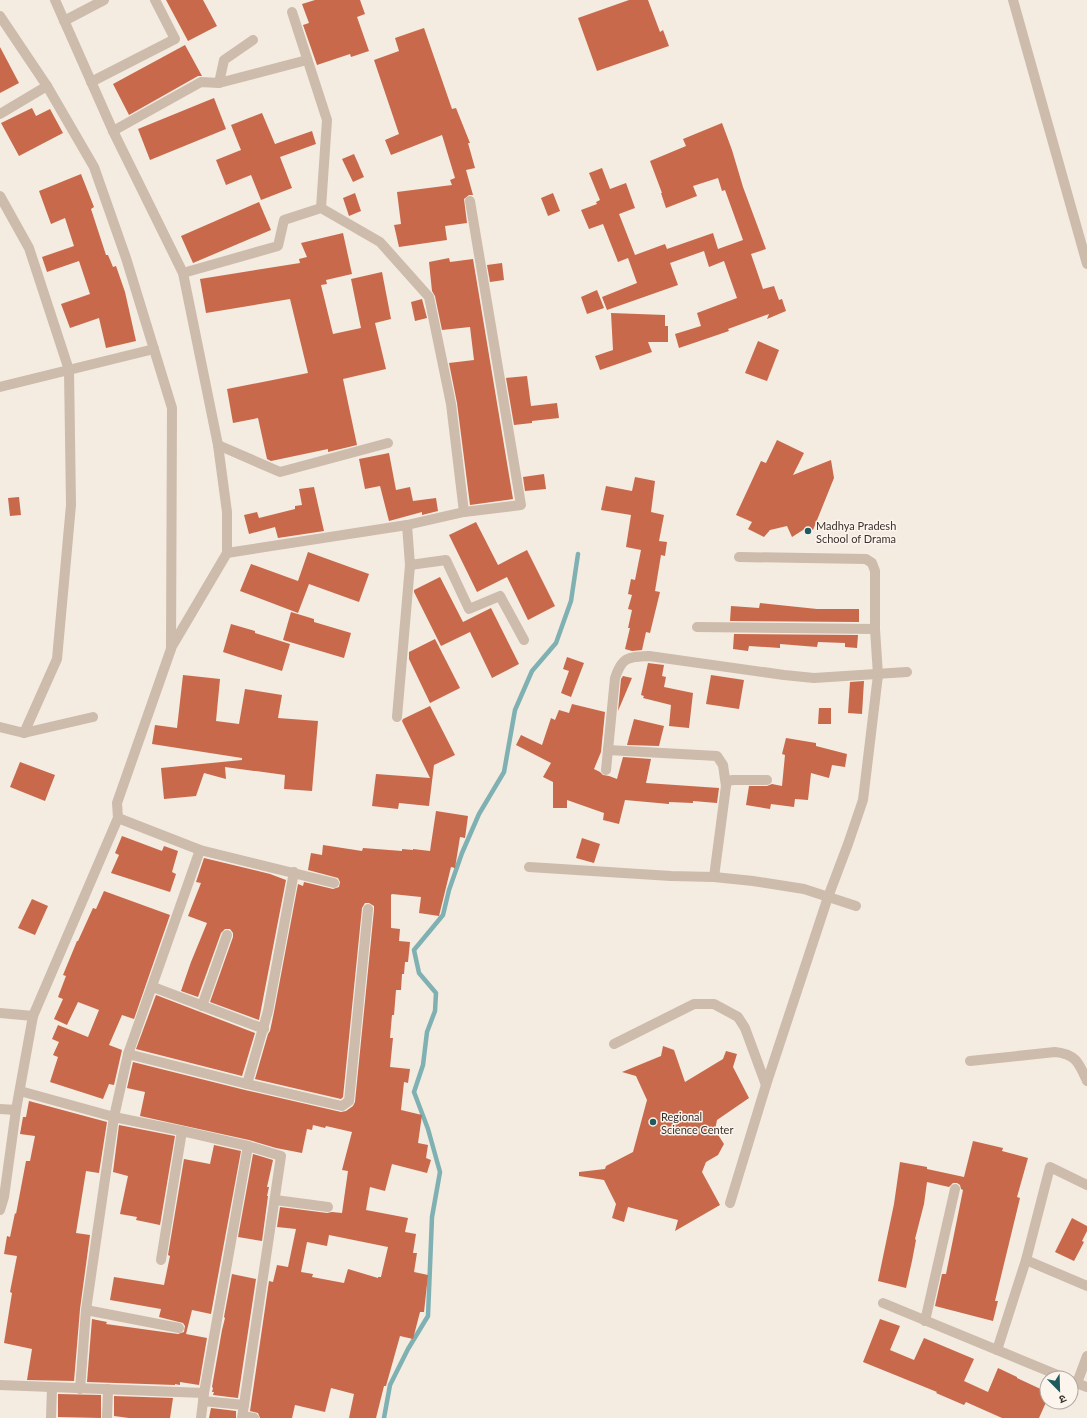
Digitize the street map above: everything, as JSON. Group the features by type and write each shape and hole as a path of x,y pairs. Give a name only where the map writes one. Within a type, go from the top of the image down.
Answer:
{"street":[{"path":"0,1210 33,1016 118,818 117,804 171,649 227,553 227,512 218,445 183,273 113,131 55,0"},
{"path":"64,21 104,0"},
{"path":"91,82 175,39 155,0"},
{"path":"1013,0 1087,264"},
{"path":"292,12 327,120 321,208"},
{"path":"0,16 47,86 94,167 126,258 172,408 171,649"},
{"path":"219,83 224,60 253,40"},
{"path":"113,131 201,82 219,83 307,60"},
{"path":"0,114 47,86"},
{"path":"0,196 29,248 69,370 71,505 57,659 24,733"},
{"path":"227,553 407,525 464,512 521,505 470,201"},
{"path":"183,273 278,246 284,220 321,208 380,242 429,297 451,404 464,512"},
{"path":"0,387 154,349"},
{"path":"218,445 280,472 388,443"},
{"path":"397,717 410,565 407,525"},
{"path":"730,1203 766,1085 828,897 863,800 878,674 875,629 875,571 872,563 866,559 739,557"},
{"path":"410,565 446,560 469,609 500,596 524,640"},
{"path":"697,627 875,629"},
{"path":"606,770 615,678 619,665 626,659 634,656 649,656 814,678 907,672"},
{"path":"0,727 24,733 93,717"},
{"path":"608,750 717,756 723,765 726,786 714,877"},
{"path":"726,786 728,781 733,780 767,780"},
{"path":"118,818 200,850 334,883"},
{"path":"80,1389 86,1310 114,1117 128,1054 153,987 200,850"},
{"path":"529,867 671,876 714,877 753,881 804,889 856,906"},
{"path":"247,1084 264,1029 294,872"},
{"path":"128,1054 342,1106 349,1101 368,909"},
{"path":"202,1006 227,935"},
{"path":"153,987 264,1029"},
{"path":"614,1044 694,1004 714,1004 738,1017 745,1028 766,1085"},
{"path":"0,1013 33,1016"},
{"path":"970,1060 1055,1052 1064,1053 1075,1059 1087,1081"},
{"path":"20,1090 114,1117 248,1146 282,1156 243,1413"},
{"path":"0,1109 16,1110"},
{"path":"161,1260 182,1131"},
{"path":"201,1418 203,1397 248,1146"},
{"path":"997,1350 1026,1260 1050,1167 1087,1185"},
{"path":"926,1321 954,1189"},
{"path":"275,1200 328,1207"},
{"path":"1026,1260 1087,1286"},
{"path":"883,1303 1046,1370"},
{"path":"86,1310 179,1328"},
{"path":"1079,1372 1087,1356"},
{"path":"0,1385 108,1389 203,1397 254,1418"},
{"path":"51,1418 52,1388"},
{"path":"107,1418 108,1389"}],"building":[{"path":"166,0 203,0 217,26 188,41"},
{"path":"315,0 360,0 365,14 357,17 369,51 351,57 350,54 317,65 303,25 309,23 302,4"},
{"path":"629,0 648,0 660,32 663,30 669,46 597,71 578,18"},
{"path":"424,28 452,109 456,108 470,143 468,143 475,168 466,170 473,195 469,195 464,199 467,223 445,226 447,240 399,247 394,225 401,224 397,192 452,185 450,180 455,178 442,135 391,155 385,140 399,134 374,60 399,51 395,38"},
{"path":"185,45 202,76 198,76 129,115 113,84"},
{"path":"0,47 19,83 0,93"},
{"path":"214,98 226,129 150,160 138,129"},
{"path":"32,108 36,116 50,109 63,133 19,156 1,123"},
{"path":"262,113 275,144 312,131 316,144 280,157 292,188 261,200 251,175 226,185 216,160 241,150 231,125"},
{"path":"722,123 743,187 766,249 751,254 763,289 774,286 779,300 782,299 786,311 767,319 769,314 728,329 729,331 679,348 675,334 701,326 697,313 737,298 724,261 709,267 704,251 670,263 678,285 607,310 602,297 637,283 628,258 618,262 603,224 589,229 581,210 597,204 596,202 600,200 589,173 602,168 610,189 626,183 635,208 619,214 635,255 665,244 667,249 713,233 718,249 743,240 725,190 722,191 718,178 693,186 697,196 666,208 650,161 686,146 683,139"},
{"path":"354,154 364,177 353,182 342,159"},
{"path":"81,174 94,207 91,209 106,255 108,255 113,267 116,266 125,292 136,341 106,348 99,318 70,328 61,304 90,294 79,261 47,272 42,257 74,246 65,218 51,224 39,191"},
{"path":"355,193 361,211 349,216 343,198"},
{"path":"553,193 560,211 548,216 541,198"},
{"path":"259,202 271,230 193,263 181,236"},
{"path":"343,233 352,274 326,280 327,284 321,285 333,334 361,328 351,279 382,272 391,319 375,323 386,369 343,379 357,445 328,452 328,449 271,461 267,459 258,418 233,423 227,389 308,373 290,299 206,313 200,279 300,263 299,259 307,257 301,243"},
{"path":"449,258 450,262 473,259 513,499 470,505 457,403 449,363 474,360 470,327 442,330 435,296 432,291 429,262"},
{"path":"502,263 504,280 490,282 487,265"},
{"path":"597,290 604,308 587,314 581,297"},
{"path":"422,299 427,318 415,321 411,302"},
{"path":"611,313 665,315 665,326 668,326 668,342 648,342 652,352 600,370 595,356 613,350"},
{"path":"758,341 779,350 767,381 745,373"},
{"path":"527,376 531,406 557,403 559,418 514,425 506,378"},
{"path":"777,440 804,453 793,475 831,460 834,478 813,530 803,530 792,537 787,526 770,530 764,537 748,529 752,522 736,515 761,461 766,463"},
{"path":"389,453 396,490 410,487 413,501 436,498 438,511 422,515 422,512 389,521 380,486 365,489 359,459"},
{"path":"544,474 546,489 525,491 523,477"},
{"path":"635,477 655,481 651,512 664,515 659,541 667,542 665,556 661,555 655,591 660,592 650,633 646,632 642,650 632,651 625,649 630,628 628,628 632,610 628,609 632,595 628,594 631,579 635,580 641,550 626,547 631,515 601,510 606,486 632,491"},
{"path":"314,487 324,531 278,538 275,527 249,534 244,515 257,512 259,518 295,509 295,506 302,505 299,489"},
{"path":"19,497 21,515 10,516 8,498"},
{"path":"476,522 498,565 527,550 555,606 528,620 507,577 477,592 449,535"},
{"path":"308,552 369,574 359,602 309,584 298,613 240,591 251,564 298,581"},
{"path":"440,577 463,622 491,608 519,664 492,678 470,632 441,646 414,592 414,590"},
{"path":"760,603 817,609 859,609 859,622 730,621 731,606 759,608"},
{"path":"291,612 314,619 314,622 351,633 344,658 283,640"},
{"path":"231,624 290,644 282,671 223,652"},
{"path":"734,634 858,635 857,648 845,647 845,643 818,642 817,647 780,644 780,648 749,646 748,651 733,649"},
{"path":"435,639 460,688 430,703 409,659 409,652"},
{"path":"567,657 584,663 571,697 561,693 569,671 563,669"},
{"path":"648,663 664,665 662,676 666,677 664,687 693,693 689,728 669,726 671,705 643,698 644,696 641,695"},
{"path":"183,675 220,679 216,721 239,724 245,689 282,695 278,718 318,721 312,791 284,789 285,775 225,767 226,779 204,773 196,796 164,799 161,768 242,760 242,758 152,744 155,725 177,728"},
{"path":"711,675 744,680 739,709 706,704"},
{"path":"623,676 632,678 618,711 621,679"},
{"path":"864,681 862,714 848,713 850,682"},
{"path":"572,704 605,712 601,752 594,769 603,775 617,779 623,757 651,759 646,783 719,788 717,803 693,801 693,803 669,802 669,804 625,800 619,824 603,820 604,813 567,800 567,808 553,808 553,782 543,777 551,763 516,745 521,735 542,745 551,718 555,720 559,710 569,713"},
{"path":"430,706 455,755 434,765 429,806 399,803 398,809 372,806 376,774 430,778 402,721 403,719"},
{"path":"819,708 831,708 831,724 818,724"},
{"path":"634,719 664,726 659,746 627,745"},
{"path":"786,738 816,743 816,746 847,754 845,767 832,765 829,778 811,773 808,800 795,799 794,807 771,804 770,809 746,805 749,786 767,786 772,784 782,786 785,755 782,754"},
{"path":"20,762 55,775 45,801 10,787"},
{"path":"436,811 468,816 465,838 460,837 455,868 451,867 439,916 419,913 421,897 391,895 391,928 400,929 399,941 410,942 408,962 405,962 404,974 402,974 401,990 396,990 394,1015 392,1015 390,1038 393,1038 390,1067 410,1069 408,1083 404,1082 401,1110 422,1115 418,1143 428,1145 426,1158 431,1160 427,1173 392,1164 385,1191 370,1187 366,1210 408,1218 405,1232 416,1234 413,1253 417,1253 414,1272 428,1275 424,1312 420,1312 413,1339 400,1336 386,1386 384,1386 376,1418 349,1418 354,1394 331,1388 325,1412 295,1405 292,1418 260,1418 258,1413 250,1411 269,1281 273,1282 277,1265 288,1267 296,1229 277,1227 280,1207 327,1213 342,1213 348,1171 342,1170 352,1132 326,1126 325,1128 313,1125 312,1130 307,1129 302,1153 140,1116 145,1092 127,1088 133,1062 245,1090 341,1112 346,1111 353,1106 355,1102 374,910 374,906 369,903 365,903 362,908 343,1097 341,1099 255,1079 270,1031 298,884 303,886 304,882 333,889 339,887 340,882 338,878 308,870 311,853 322,855 323,845 362,851 363,848 402,851 402,849 413,849 430,851","holes":["329,1235 388,1247 381,1277 378,1278 348,1269 344,1283 312,1277 313,1274 301,1272 307,1242 327,1246"]},
{"path":"122,836 162,851 164,846 178,851 172,872 176,874 170,892 111,873 119,855 115,853"},
{"path":"582,838 600,844 594,863 576,858"},
{"path":"204,858 270,874 286,880 259,1020 210,1002 233,937 233,933 230,929 225,929 221,933 198,997 181,991 207,923 188,916 201,883 196,882"},
{"path":"104,891 170,915 134,1019 122,1015 109,1045 122,1050 114,1085 109,1084 103,1099 50,1082 58,1057 53,1055 59,1042 52,1039 58,1025 88,1037 99,1010 78,1002 67,1025 54,1019 63,999 58,997 66,976 63,975 93,908 96,909"},
{"path":"32,899 48,906 35,935 18,928"},
{"path":"156,995 255,1033 242,1076 136,1049"},
{"path":"663,1046 674,1050 685,1082 723,1059 726,1051 737,1054 733,1067 749,1098 717,1120 715,1130 724,1144 718,1155 706,1162 702,1172 720,1205 675,1231 678,1220 628,1207 624,1222 612,1218 616,1204 604,1180 579,1176 579,1172 605,1169 606,1166 633,1152 647,1100 636,1076 622,1072 661,1056"},
{"path":"29,1101 107,1122 99,1173 86,1171 76,1233 90,1235 80,1309 74,1381 27,1380 32,1349 4,1343 12,1293 10,1292 17,1256 4,1254 7,1236 10,1237 15,1213 16,1214 26,1161 30,1161 35,1136 20,1134 23,1117 26,1117"},
{"path":"119,1125 175,1136 160,1225 136,1220 137,1217 120,1214 128,1176 113,1172"},
{"path":"973,1141 1003,1148 1002,1151 1028,1158 1017,1197 1020,1198 995,1301 998,1301 993,1321 935,1306 942,1274 946,1274 963,1190 957,1183 953,1183 949,1187 927,1182 924,1204 915,1239 906,1288 878,1281 894,1204 900,1162 927,1167 927,1169 964,1177"},
{"path":"214,1145 241,1151 211,1314 192,1310 186,1334 207,1338 199,1385 180,1382 180,1385 175,1385 87,1382 92,1319 107,1322 106,1324 178,1334 184,1332 185,1326 183,1323 159,1317 161,1309 110,1300 114,1277 164,1285 170,1256 168,1255 184,1159 210,1164"},
{"path":"253,1154 273,1160 267,1187 269,1187 262,1241 238,1237"},
{"path":"1072,1218 1087,1226 1087,1231 1082,1241 1084,1242 1074,1261 1055,1252"},
{"path":"232,1274 256,1279 238,1398 213,1395 214,1392 212,1392"},
{"path":"880,1319 900,1326 890,1350 914,1360 924,1338 974,1359 964,1381 988,1392 998,1368 1039,1388 1039,1410 1043,1410 1039,1418 1002,1418 966,1402 964,1405 936,1393 937,1392 863,1362"},
{"path":"58,1394 101,1395 101,1418 58,1417"},
{"path":"114,1396 173,1398 170,1418 129,1418 114,1416"},
{"path":"211,1408 236,1411 236,1418 209,1418"}],"waterway":[{"path":"384,1418 390,1385 408,1349 428,1316 432,1217 440,1172 428,1129 414,1092 423,1065 427,1032 435,1011 436,993 419,973 414,950 443,915 449,890 462,853 479,814 504,772 515,710 532,671 556,643 571,601 578,554"}],"place":[{"name":"Madhya Pradesh School of Drama","path":"808,531"},
{"name":"Regional Science Center","path":"653,1122"}]}
